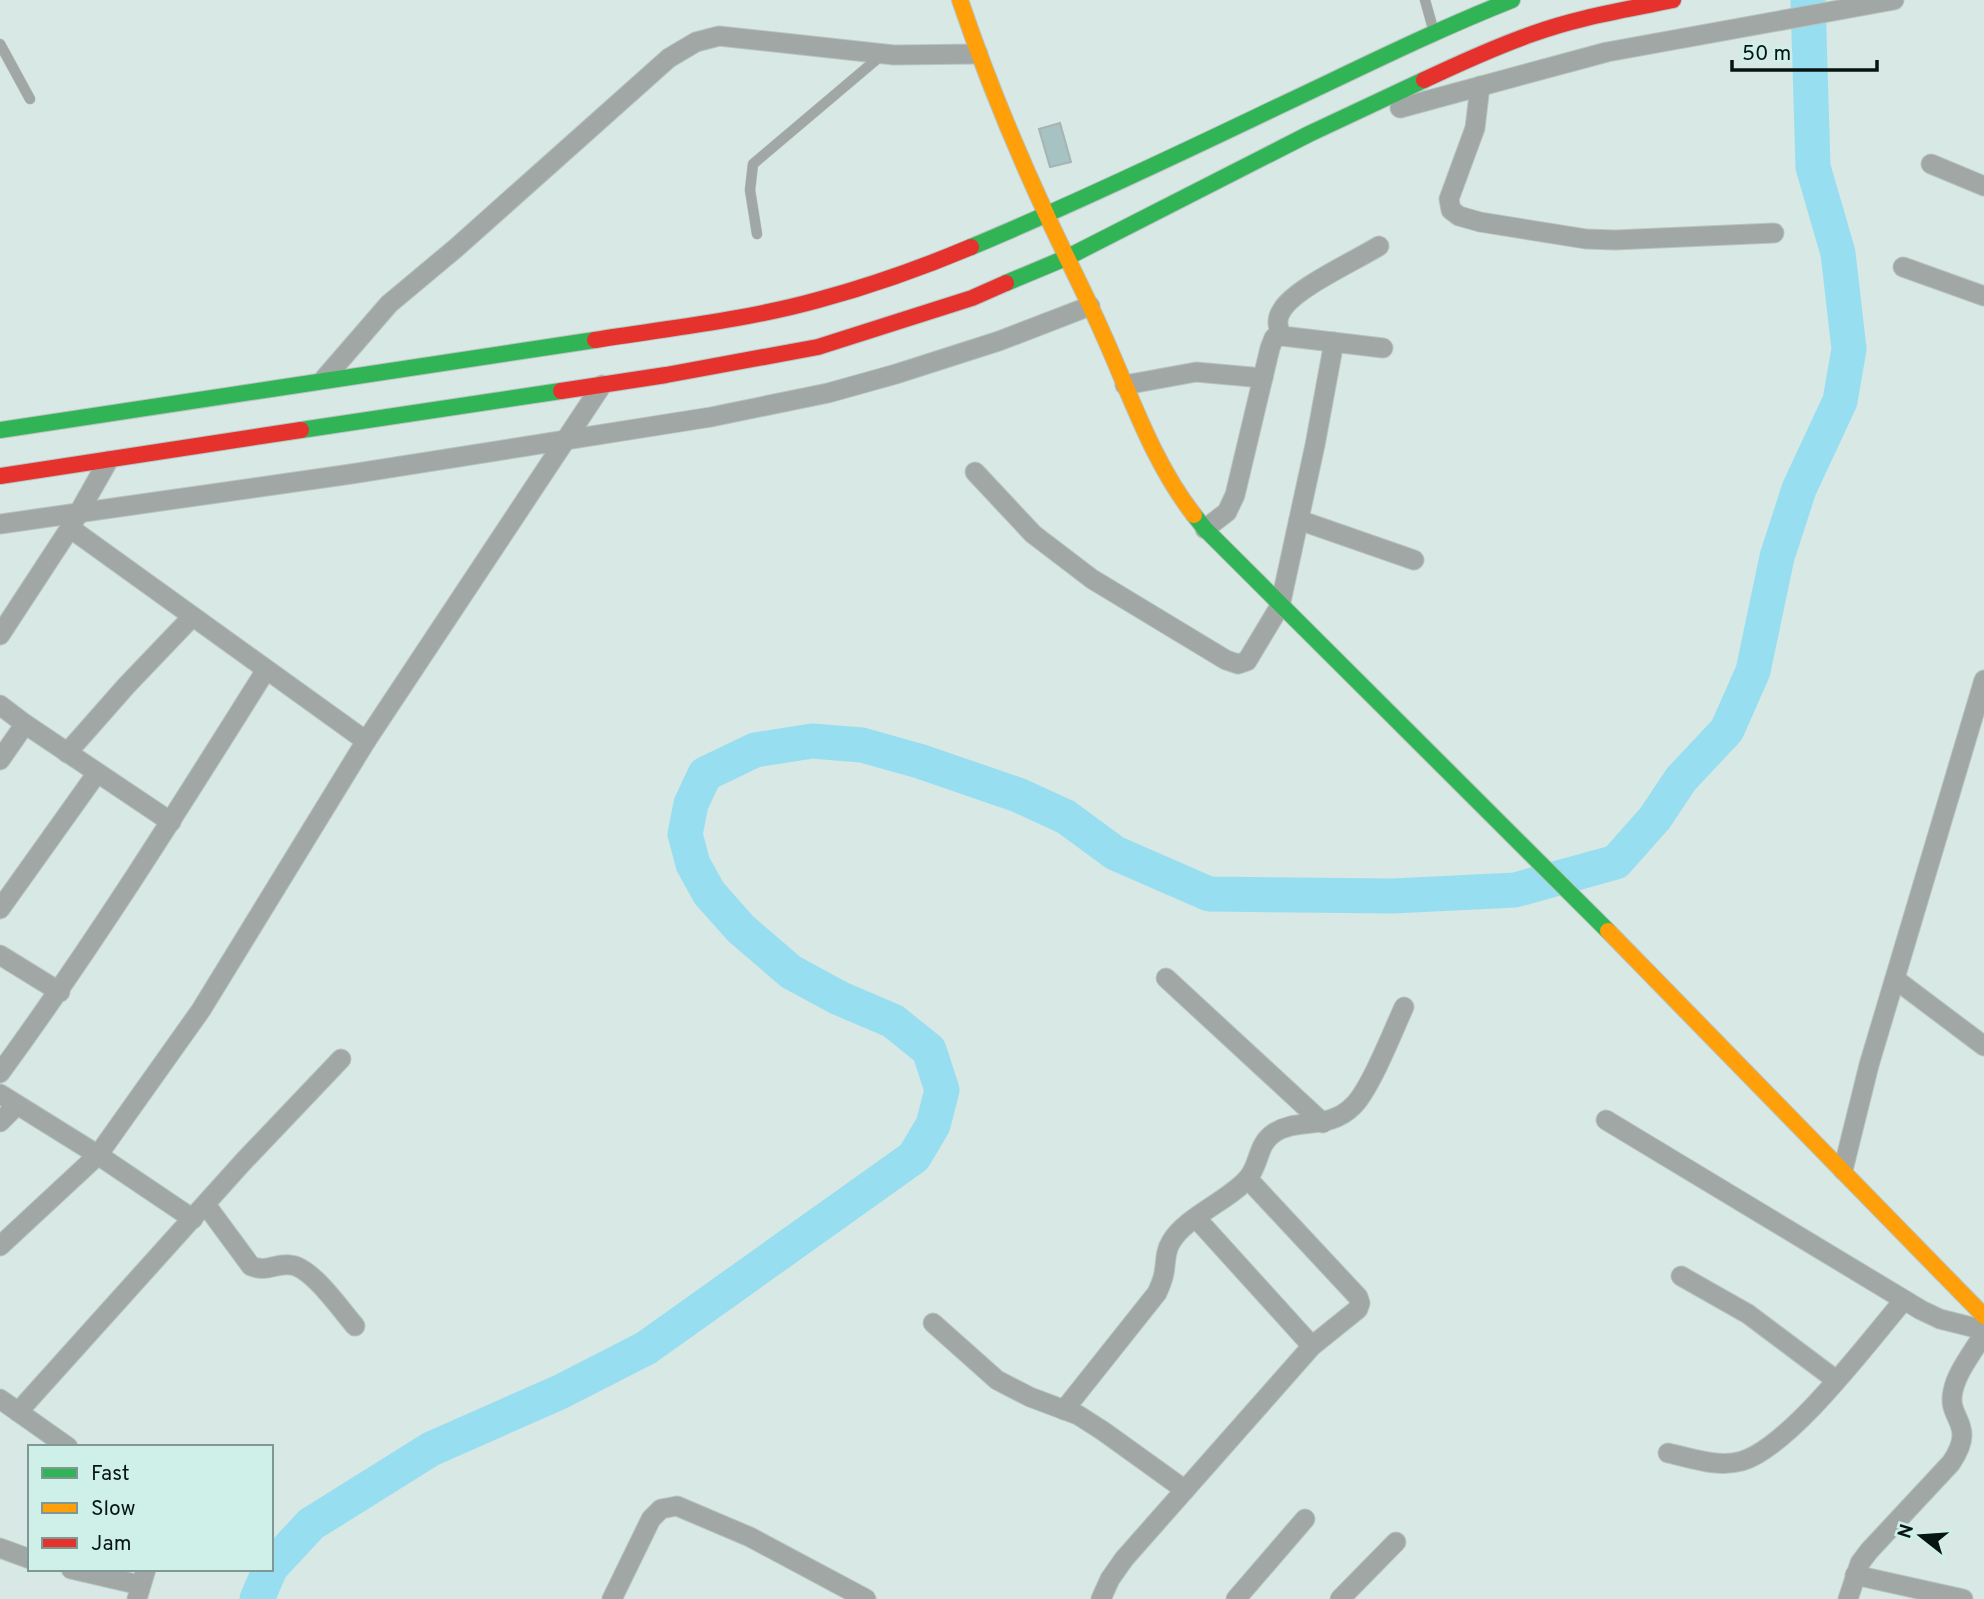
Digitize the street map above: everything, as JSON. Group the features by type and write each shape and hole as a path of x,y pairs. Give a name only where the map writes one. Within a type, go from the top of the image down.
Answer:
{"main road":[{"path":"960,0 978,54 1046,215 1176,492 1205,529 1280,606 1513,835 1984,1316"},
{"path":"0,430 596,340 816,301 936,261 1046,215 1435,32 1512,0"},
{"path":"0,476 602,385 818,347 972,298 1068,257 1308,134 1462,62 1534,33 1673,0"}],"street":[{"path":"1308,134 1607,52 1894,0"},
{"path":"324,380 388,304 456,248 669,58 696,41 719,36 883,53 978,54"},
{"path":"1480,86 1475,128 1449,199 1451,211 1459,216 1480,222 1596,239 1774,233"},
{"path":"1931,164 1984,186"},
{"path":"1282,336 1277,328 1278,317 1292,298 1380,247"},
{"path":"1903,267 1984,296"},
{"path":"0,524 75,520 711,417 828,393 999,341 1090,306"},
{"path":"1205,529 1227,512 1236,495 1274,338 1282,336 1383,348"},
{"path":"975,472 1033,534 1092,579 1226,660 1238,664 1247,661 1280,606 1334,342"},
{"path":"1125,384 1196,372 1263,378"},
{"path":"0,1246 98,1155 201,1010 366,741 602,385"},
{"path":"0,635 75,520 108,461"},
{"path":"75,520 191,617 366,741"},
{"path":"1299,520 1414,560"},
{"path":"67,753 191,617"},
{"path":"0,1073 60,992 171,822 265,670"},
{"path":"1843,1170 1869,1065 1984,680"},
{"path":"0,705 24,724 171,822"},
{"path":"0,760 24,724"},
{"path":"0,909 97,773"},
{"path":"0,956 60,992"},
{"path":"1166,978 1323,1123"},
{"path":"1895,979 1984,1046"},
{"path":"1064,1410 1149,1304 1164,1276 1169,1244 1196,1218 1248,1179 1259,1151 1273,1134 1284,1128 1323,1123 1340,1116 1355,1105 1368,1084 1404,1007"},
{"path":"18,1412 243,1162 341,1059"},
{"path":"0,1094 98,1155 199,1212 251,1266 261,1270 290,1265 302,1268 355,1326"},
{"path":"0,1122 18,1104"},
{"path":"1606,1120 1904,1300 1940,1319 1984,1331 1952,1392 1963,1438 1961,1449 1869,1551 1860,1563 1848,1599"},
{"path":"1101,1599 1110,1579 1124,1559 1312,1346 1354,1315 1360,1303 1358,1297 1248,1179"},
{"path":"1196,1218 1312,1346"},
{"path":"1681,1276 1757,1320 1836,1380"},
{"path":"1668,1453 1723,1464 1741,1461 1760,1453 1808,1411 1904,1300"},
{"path":"933,1323 997,1380 1030,1397 1078,1415 1185,1490"},
{"path":"0,1398 65,1445"},
{"path":"612,1599 651,1519 661,1509 677,1506 750,1537 866,1599"},
{"path":"1237,1599 1305,1518"},
{"path":"1340,1599 1396,1542"},
{"path":"0,1548 28,1558"},
{"path":"80,1571 141,1585"},
{"path":"1855,1575 1963,1599"}],"lane":[{"path":"1425,0 1435,32"},
{"path":"0,44 30,99"},
{"path":"757,234 750,190 753,164 883,53"}],"building":[{"path":"1060,123 1071,162 1050,167 1039,129"}],"waterway":[{"path":"273,1565 311,1524 431,1449 560,1392 646,1348 914,1157 933,1125 942,1090 929,1050 893,1021 839,998 791,972 741,929 709,893 693,864 685,834 691,804 705,774 755,750 812,741 862,745 919,761 1018,795 1066,817 1115,853 1209,894 1393,896 1515,890 1616,862 1655,818 1681,779 1727,730 1753,671 1777,557 1799,489 1840,401 1849,349 1838,253 1813,167 1808,0"},
{"path":"257,1599 269,1571"}],"traffic: fast":[{"path":"971,247 1124,179 1422,38 1512,0"},
{"path":"1006,283 1068,257 1309,134 1424,80"},
{"path":"0,430 595,340"},
{"path":"301,430 561,391"},
{"path":"1194,515 1608,931"}],"traffic: slow":[{"path":"960,0 990,83 1036,191 1154,450 1194,515"},
{"path":"1608,931 1984,1316"}],"traffic: jam":[{"path":"1424,80 1549,28 1673,0"},
{"path":"595,340 791,307 876,283 971,247"},
{"path":"561,391 818,347 972,298 1006,283"},
{"path":"0,476 301,430"}]}
